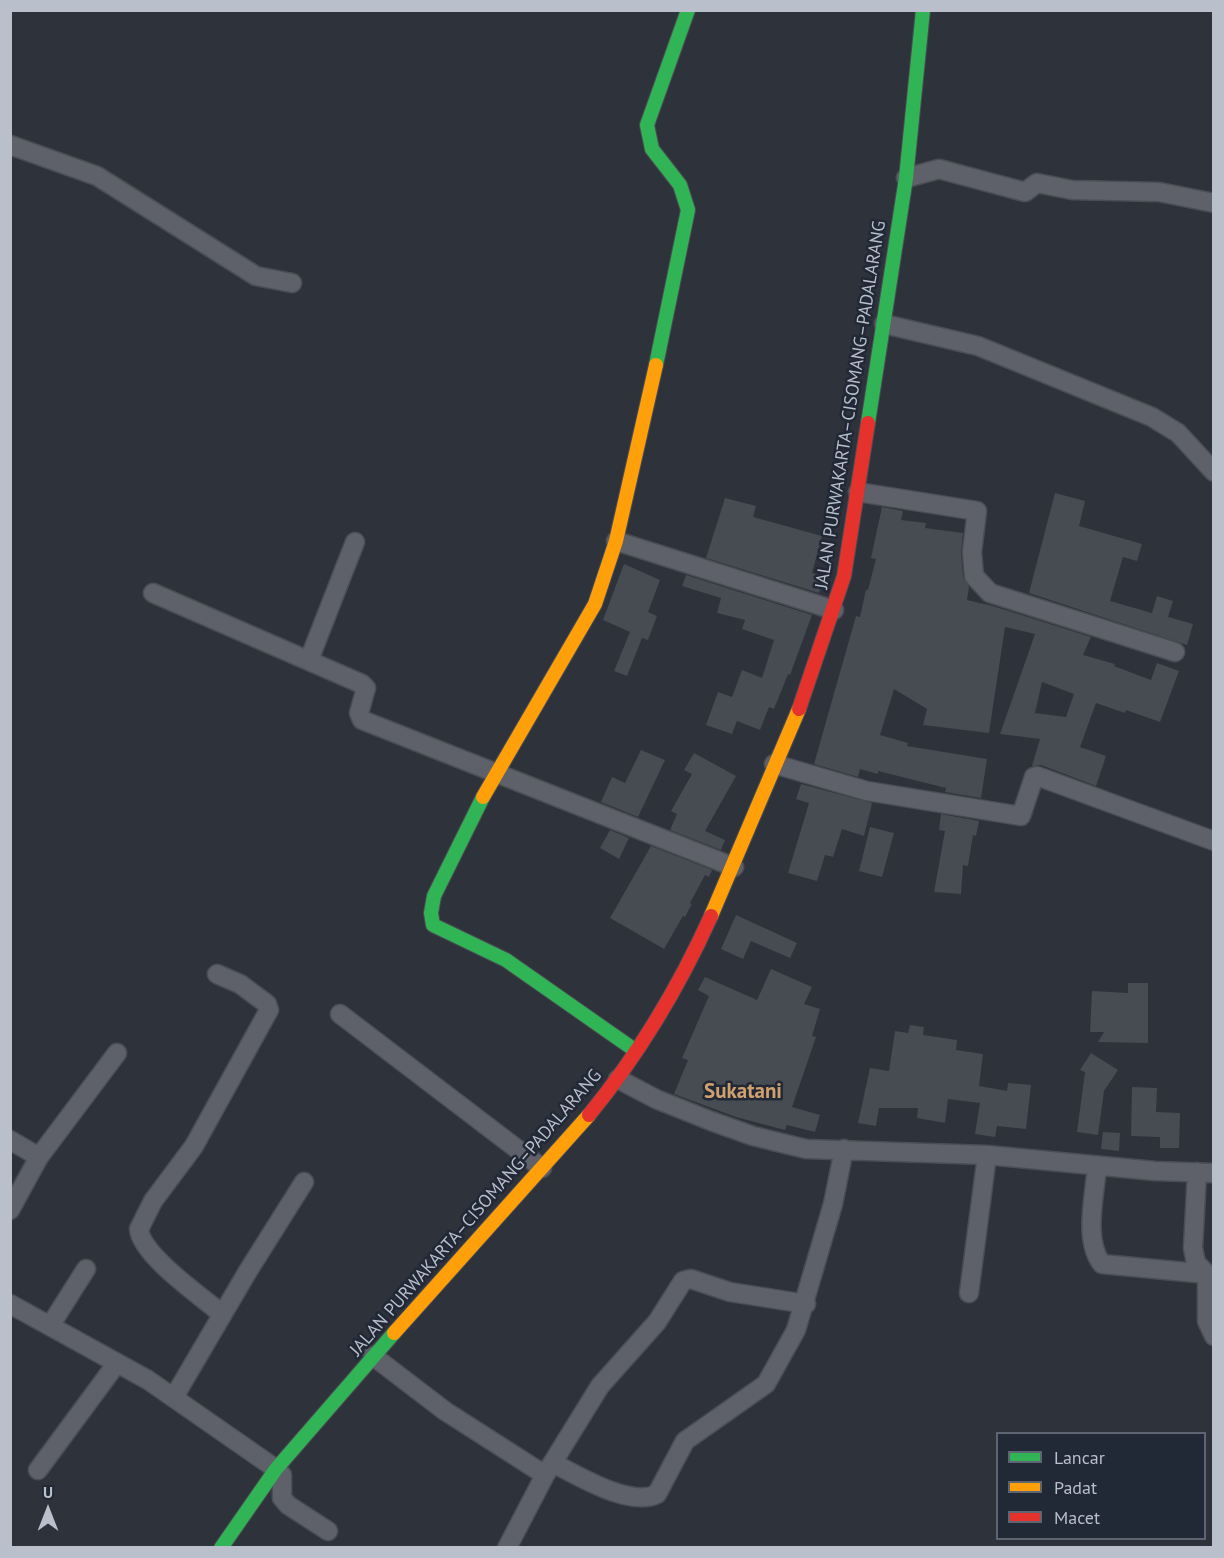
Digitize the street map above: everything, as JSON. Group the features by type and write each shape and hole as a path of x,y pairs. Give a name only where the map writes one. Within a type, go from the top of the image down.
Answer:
{"main road":[{"path":"636,1051 506,960 433,925 431,914 434,896 496,772 542,698 595,603 616,541 638,452 688,210 687,196 681,184 649,148 647,125 688,10"},
{"name":"JALAN PURWAKARTA–CISOMANG–PADALARANG","path":"221,1548 276,1469 618,1079 688,967 734,867 774,764 810,681 844,576 906,178 923,10"}],"street":[{"path":"10,145 97,176 256,276 292,283"},
{"path":"906,178 939,169 1025,192 1037,183 1072,190 1159,192 1214,203"},
{"path":"884,324 978,346 1152,417 1178,433 1214,472"},
{"path":"858,492 977,511 972,552 974,576 990,593 1175,652"},
{"path":"616,541 834,610"},
{"path":"309,660 355,542"},
{"path":"153,593 364,686 366,688 359,713 362,720 734,867"},
{"path":"774,764 867,791 1021,816 1034,777 1037,776 1214,841"},
{"path":"217,974 240,984 267,1004 269,1010 194,1146 153,1201 139,1228 144,1243 161,1262 222,1314"},
{"path":"340,1014 542,1168"},
{"path":"10,1210 39,1157 117,1053"},
{"path":"618,1079 656,1099 753,1136 806,1149 987,1155 1097,1166 1205,1172 1193,1248 1196,1263 1207,1274 1207,1321 1214,1336"},
{"path":"10,1140 39,1157"},
{"path":"373,1356 445,1411 549,1469 633,1497 650,1497 657,1494 686,1441 766,1384 796,1330 806,1304 844,1149"},
{"path":"969,1293 987,1155"},
{"path":"1097,1166 1092,1236 1096,1254 1102,1264 1207,1274"},
{"path":"174,1397 222,1314 304,1182"},
{"path":"50,1326 86,1269"},
{"path":"507,1548 549,1469 600,1386 657,1322 683,1281 692,1279 730,1292 806,1304"},
{"path":"10,1305 174,1397 276,1469 282,1475 282,1498 288,1505 328,1531"},
{"path":"38,1470 117,1363"}],"building":[{"path":"1055,493 1085,501 1079,526 1142,544 1137,561 1123,557 1110,601 1152,613 1157,596 1173,601 1168,617 1193,624 1187,645 1029,593"},
{"path":"725,498 756,506 753,517 822,536 812,573 824,577 819,593 706,558"},
{"path":"882,507 903,511 901,520 926,523 925,528 963,533 961,553 963,577 969,587 967,600 1091,637 1083,655 1115,664 1114,666 1151,680 1157,663 1179,671 1160,722 1126,710 1125,713 1096,703 1080,747 1106,756 1096,786 1041,765 1032,766 1040,739 1000,734 1035,634 1005,627 989,733 923,725 927,709 894,689 880,735 908,743 907,746 987,759 981,798 945,792 946,788 878,771 878,774 860,769 858,777 814,764 856,616 860,617 866,590 868,590 876,559 871,558","holes":["1042,682 1074,694 1066,717 1035,713"]},
{"path":"624,564 660,580 648,612 657,616 648,640 642,638 627,676 614,671 630,632 603,620"},
{"path":"686,575 812,615 790,675 788,674 774,709 769,707 760,730 737,721 732,734 706,725 718,692 732,697 742,670 762,678 774,640 742,629 745,620 717,613 721,598 682,586"},
{"path":"641,750 665,760 638,817 601,802 612,777 625,783"},
{"path":"694,753 736,776 705,831 725,840 721,850 670,830 677,814 671,811 692,774 684,770"},
{"path":"801,784 872,803 864,836 842,829 833,857 825,855 817,881 788,873 809,803 796,799"},
{"path":"941,814 979,821 976,836 973,835 968,866 963,865 961,894 934,892 945,831 939,830"},
{"path":"870,827 894,833 882,877 859,871"},
{"path":"610,830 629,838 619,859 600,848"},
{"path":"651,846 712,870 709,877 705,875 685,917 683,916 664,949 610,918"},
{"path":"736,915 797,943 790,958 751,941 743,959 721,949"},
{"path":"771,969 812,987 804,1004 820,1009 812,1036 816,1037 792,1107 820,1115 815,1132 787,1125 785,1130 736,1117 674,1094 688,1060 682,1058 709,996 698,990 705,977 757,1000"},
{"path":"1128,983 1148,983 1148,1043 1098,1042 1104,1032 1090,1032 1092,991 1128,993"},
{"path":"910,1025 924,1027 923,1035 957,1040 956,1050 983,1054 979,1086 1007,1091 1008,1083 1031,1085 1026,1129 997,1126 995,1137 975,1134 980,1103 948,1099 945,1123 917,1118 918,1108 879,1108 876,1126 858,1123 870,1068 889,1071 895,1031 908,1033"},
{"path":"1091,1053 1118,1070 1104,1091 1098,1135 1077,1132 1085,1072 1080,1070"},
{"path":"1132,1087 1157,1088 1156,1112 1180,1113 1179,1148 1160,1148 1160,1137 1131,1136"},
{"path":"1103,1132 1120,1133 1119,1151 1101,1149"}],"traffic: fast":[{"path":"656,365 688,210 680,185 652,149 647,125 688,10"},
{"path":"868,423 906,178 923,10"},
{"path":"483,797 434,896 431,913 433,925 506,960 636,1051"},
{"path":"221,1548 276,1469 394,1333"}],"traffic: slow":[{"path":"483,797 595,604 616,541 656,365"},
{"path":"711,916 799,709"},
{"path":"394,1333 589,1115"}],"traffic: jam":[{"path":"799,709 844,576 868,423"},
{"path":"589,1115 624,1069 656,1020 711,916"}],"district":[{"name":"Sukatani","path":"743,1092"}]}
